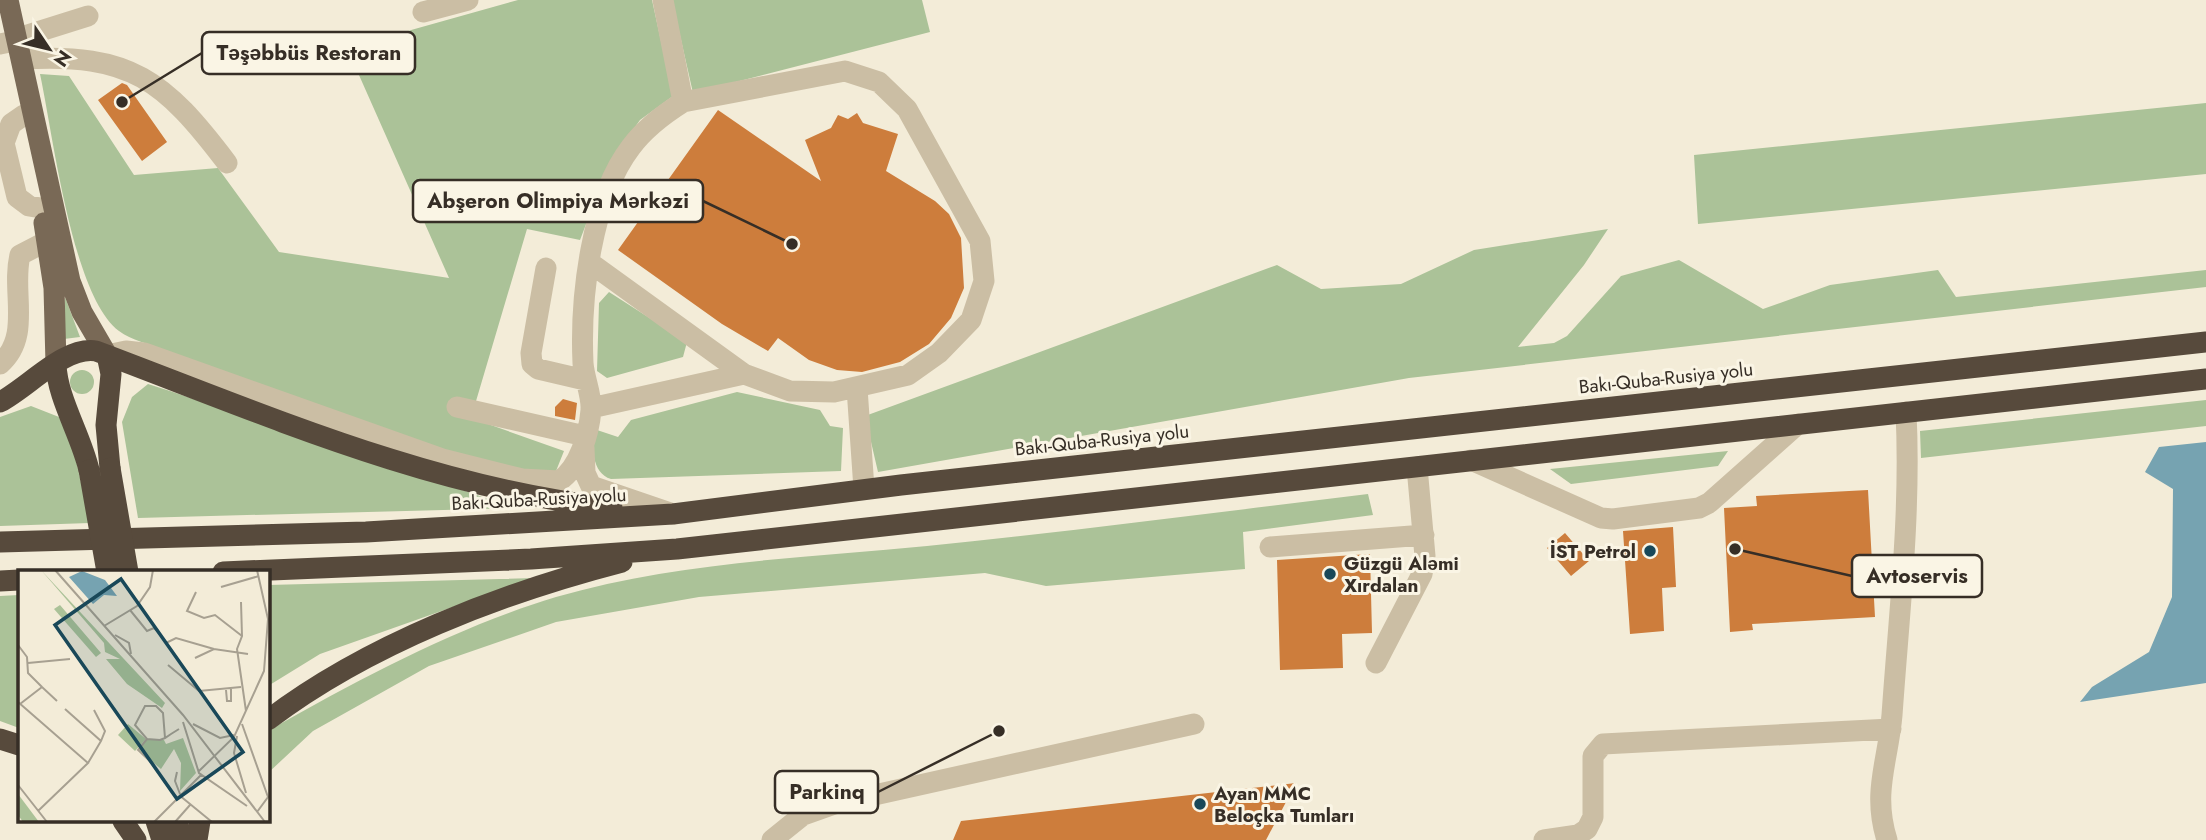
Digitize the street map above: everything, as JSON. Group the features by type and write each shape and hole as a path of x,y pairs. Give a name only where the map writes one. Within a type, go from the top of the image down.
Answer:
{"highway":[{"name":"Bakı-Quba-Rusiya yolu","path":"0,542 366,532 673,514 864,489 2206,342"},
{"path":"0,402 67,355 85,349 249,410 472,485 532,498 673,514"},
{"path":"107,355 111,374 100,469 107,570"},
{"path":"56,364 58,385 80,436 100,469 127,570"},
{"path":"270,570 518,560 677,549 2206,379"},
{"path":"270,718 352,667 472,611 543,584 677,549"},
{"path":"0,581 18,580"},
{"path":"0,739 18,745"},
{"path":"124,822 136,840"},
{"path":"156,822 162,840"},
{"path":"177,822 182,840"},
{"path":"197,840 200,822"}],"main road":[{"path":"6,0 47,207 76,297 107,355"},
{"path":"47,207 47,242 54,288 56,364"}],"lane":[{"path":"423,12 468,0"},
{"path":"663,0 683,102"},
{"path":"13,46 88,16"},
{"path":"13,46 102,63 162,89 194,119 227,163"},
{"path":"107,355 126,351 144,353 442,459 522,479 548,482 569,474 585,436 591,408 585,380 583,333 589,262 601,212 618,166 646,130 683,102 845,71 879,82 906,108 979,241 984,281 971,320 939,353 908,375 834,392 790,391 744,373 589,262"},
{"path":"0,364 13,348 19,334 9,274 20,255 47,242"},
{"path":"546,268 531,353 532,364 538,369 585,380"},
{"path":"591,408 744,373"},
{"path":"857,388 864,489"},
{"path":"457,407 585,436"},
{"path":"1888,840 1880,818 1879,785 1891,729 1909,493 1906,412"},
{"path":"1471,460 1601,518 1613,519 1699,508 1709,503 1798,424"},
{"path":"585,436 585,472 591,486 673,514"},
{"path":"1376,663 1422,574 1424,534 1417,467"},
{"path":"1270,547 1424,534"},
{"path":"772,840 803,815 834,804 1194,724"},
{"path":"1544,840 1578,835 1587,830 1593,817 1593,756 1603,744 1891,729"}],"green space":[{"path":"518,0 652,0 673,96 640,120 609,164 580,240 527,229 471,418 564,451 554,476 476,461 141,342 119,331 103,312 89,285 77,250 58,172 40,74 69,76 134,175 218,168 279,252 449,278 347,48"},
{"path":"672,0 922,0 930,32 693,93"},
{"path":"2206,103 2206,174 1698,224 1694,155"},
{"path":"1608,229 1584,265 1518,347 1554,343 1567,336 1621,276 1679,260 1763,309 1830,285 1938,270 1956,297 2206,270 2206,287 1409,378 878,472 865,416 1277,265 1321,289 1401,284 1474,250"},
{"path":"609,292 687,342 683,357 607,378 597,371 599,303"},
{"path":"65,297 80,337 64,339"},
{"path":"82,370 91,373 94,382 91,391 82,394 73,391 70,382 73,373"},
{"path":"148,384 515,508 138,518 122,422 132,397"},
{"path":"737,392 820,410 830,426 843,428 841,471 611,479 604,476 596,465 591,428 618,437 631,420"},
{"path":"2206,400 2206,426 1921,458 1920,431"},
{"path":"31,406 59,417 71,437 90,523 0,526 0,417"},
{"path":"1728,451 1718,466 1571,484 1550,469"},
{"path":"1368,494 1373,515 1243,532 1245,569 1046,586 985,573 699,597 556,622 429,666 313,731 270,771 270,731 273,728 341,690 447,638 556,597 647,576 740,563 927,546"},
{"path":"535,578 320,654 270,685 270,585"},
{"path":"18,595 18,728 0,721 0,596"}],"water":[{"path":"2206,442 2206,683 2080,702 2092,687 2149,652 2172,597 2173,489 2145,472 2159,447"}],"building":[{"path":"122,83 127,85 167,142 142,161 98,100"},
{"path":"718,110 821,181 805,140 831,128 838,115 848,119 857,113 863,123 898,134 886,171 935,201 949,214 961,238 964,288 951,318 929,344 900,362 862,372 837,370 809,360 778,338 768,351 722,324 618,250"},
{"path":"563,399 577,403 575,420 555,416 555,407"},
{"path":"1868,490 1875,617 1752,624 1753,630 1730,632 1724,508 1757,506 1756,496"},
{"path":"1673,527 1676,587 1662,588 1664,631 1630,634 1623,531"},
{"path":"1565,533 1589,561 1571,576 1547,548"},
{"path":"1370,554 1372,633 1342,634 1343,668 1280,670 1277,560"},
{"name":"Ayan MMC Beloçka Tumları","path":"1296,783 1266,840 953,840 961,821"}],"place":[{"name":"Təşəbbüs Restoran","path":"122,102"},
{"name":"Abşeron Olimpiya Mərkəzi","path":"792,244"},
{"name":"Avtoservis","path":"1735,549"},
{"name":"İST Petrol","path":"1650,551"},
{"name":"Güzgü Aləmi Xırdalan","path":"1330,574"},
{"name":"Parkinq","path":"999,731"},
{"name":"Ayan MMC Beloçka Tumları","path":"1200,804"}]}
